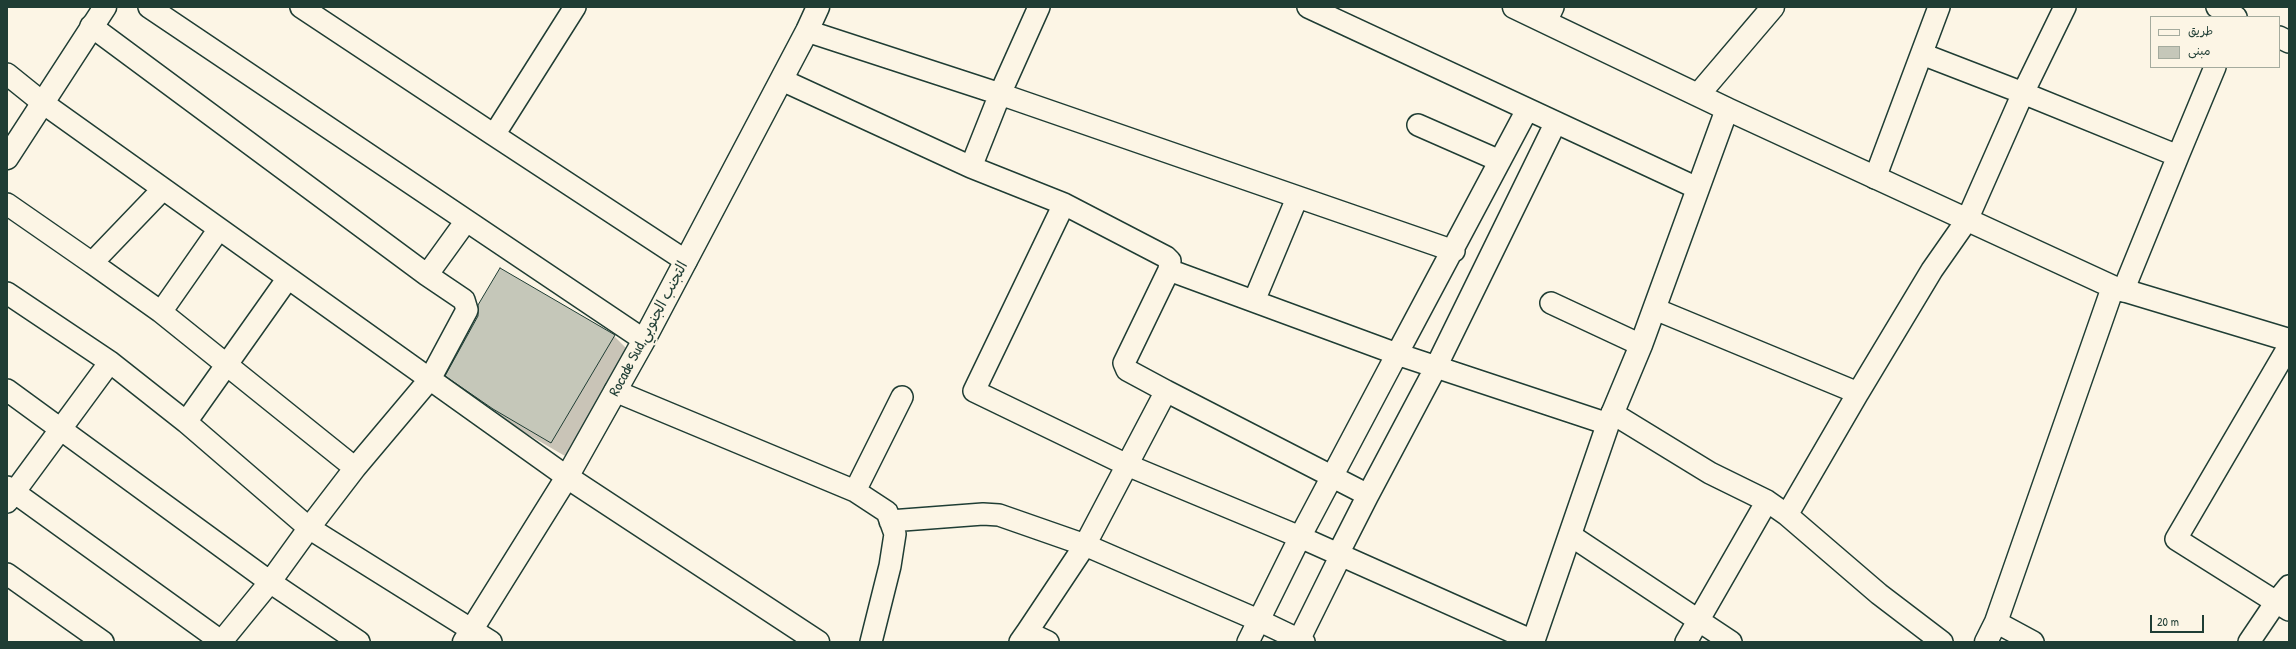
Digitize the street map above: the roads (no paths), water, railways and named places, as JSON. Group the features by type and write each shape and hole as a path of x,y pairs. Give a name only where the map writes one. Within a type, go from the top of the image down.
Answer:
{"street":[{"path":"7,158 91,26 105,7"},
{"path":"149,7 644,340"},
{"path":"301,7 686,261"},
{"path":"494,135 575,7"},
{"name":"Rocade Sud,التجنب الجنوبي","path":"468,636 567,477 644,340 782,80 818,7"},
{"path":"971,167 1000,94 1039,7"},
{"path":"1308,7 1555,124 1697,188"},
{"path":"1514,7 1549,15 1698,96 2118,289 2289,340"},
{"path":"1698,96 1773,7"},
{"path":"1875,178 1939,7"},
{"path":"1787,515 1932,270 1967,220 2023,93 2065,7"},
{"path":"2217,7 2234,16"},
{"path":"91,26 427,275 464,300 467,310 430,379 355,468 270,582 221,642 10,494 61,430 110,362"},
{"path":"807,31 1000,94 1297,198 1454,251"},
{"path":"2280,38 2289,42"},
{"path":"1922,54 2178,156"},
{"path":"1986,642 1996,622 2118,289 2216,68"},
{"path":"7,74 43,103 567,477 818,642"},
{"path":"782,80 971,167 1064,204 1166,257 1170,261 1169,270 1124,363 1127,370 1368,495"},
{"path":"1064,204 974,391 1127,465 1300,537 1533,642 1610,418 1655,309 1697,188 1727,109"},
{"path":"1248,642 1331,477 1454,251 1527,110"},
{"path":"890,521 983,514 998,515 1085,545 1258,620 1301,641 1339,555 1368,495 1436,367 1555,124"},
{"path":"1418,125 1500,161"},
{"path":"92,263 163,189"},
{"path":"1254,301 1297,198"},
{"path":"7,204 161,312 227,363 355,468"},
{"path":"427,275 466,221"},
{"path":"161,312 219,229"},
{"path":"1169,270 1397,354 1436,367 1610,418 1710,473 1766,501 1787,515 1879,594 1942,642"},
{"path":"186,422 288,278"},
{"path":"7,293 110,362 186,422 309,528 468,636 491,642"},
{"path":"1551,303 1641,345"},
{"path":"1655,309 1858,393"},
{"path":"2283,606 2176,539 2289,346"},
{"path":"7,390 270,582 359,642"},
{"path":"615,391 855,491 887,512 895,534 890,566 871,642"},
{"path":"1048,642 1024,637 1085,545 1166,391"},
{"path":"855,491 902,397"},
{"path":"1686,642 1766,501"},
{"path":"1570,535 1698,621 1732,642"},
{"path":"7,574 103,642"},
{"path":"2249,642 2283,606 2289,586"},
{"path":"1996,622 2033,642"}]}
